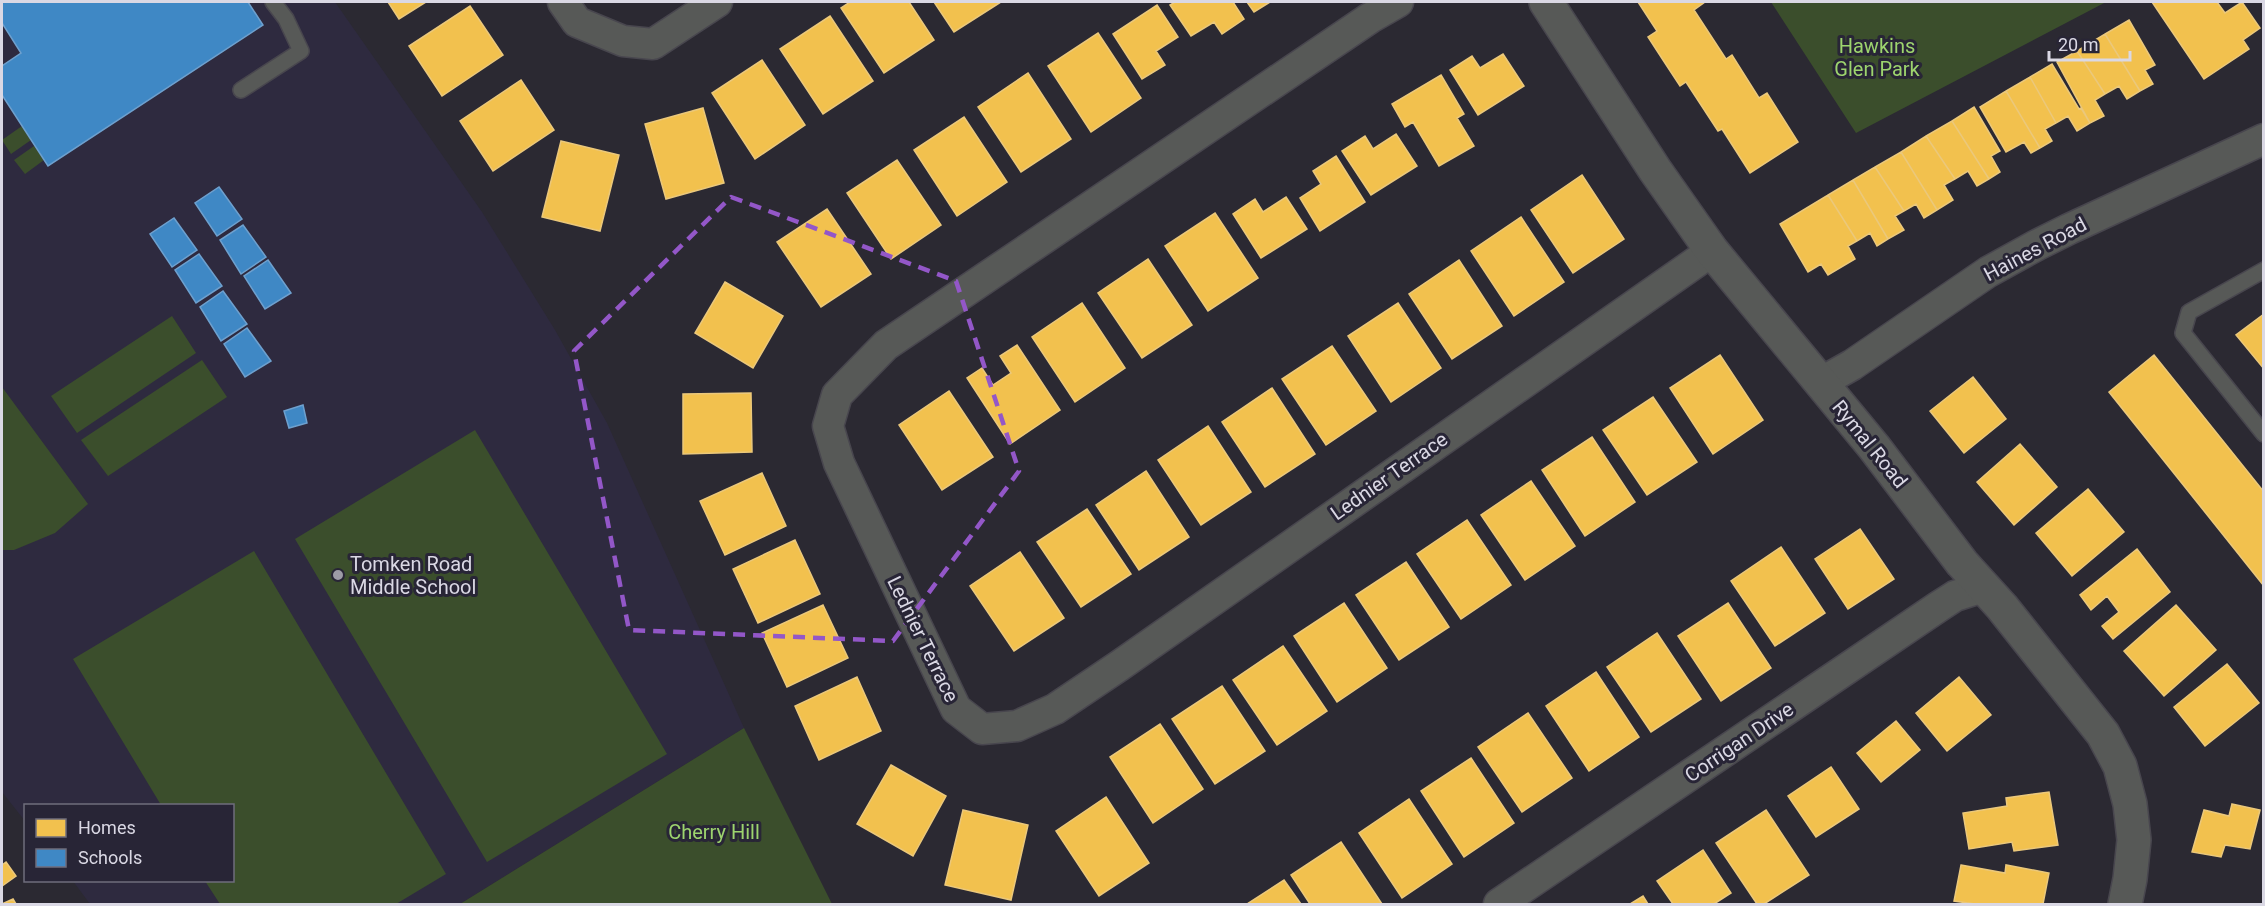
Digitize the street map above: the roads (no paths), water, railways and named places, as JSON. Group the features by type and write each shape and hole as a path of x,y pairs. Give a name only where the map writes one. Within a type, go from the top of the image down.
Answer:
{"street":[{"path":"563,2 577,22 623,41 653,44 717,2"},
{"name":"Lednier Terrace","path":"1398,2 1360,24 886,345 837,395 828,426 839,463 956,709 982,729 1017,726 1055,709 1712,251"},
{"name":"Rymal Road","path":"1546,2 1655,170 1712,251 1874,447 1983,587 2103,734 2120,766 2130,804 2134,840 2127,904"},
{"name":"Haines Road","path":"1820,383 1852,365 1988,272 2037,245 2264,139"},
{"name":"Corrigan Drive","path":"1499,904 1938,607 1955,596 1983,587"}],"lane":[{"path":"241,90 301,51 286,20 273,2"},
{"path":"2264,270 2189,312 2183,333 2264,434"}],"place":[{"name":"Tomken Road Middle School","path":"338,575"}],"park label":[{"name":"Hawkins Glen Park","path":"1877,58"},
{"name":"Cherry Hill","path":"714,832"}]}
